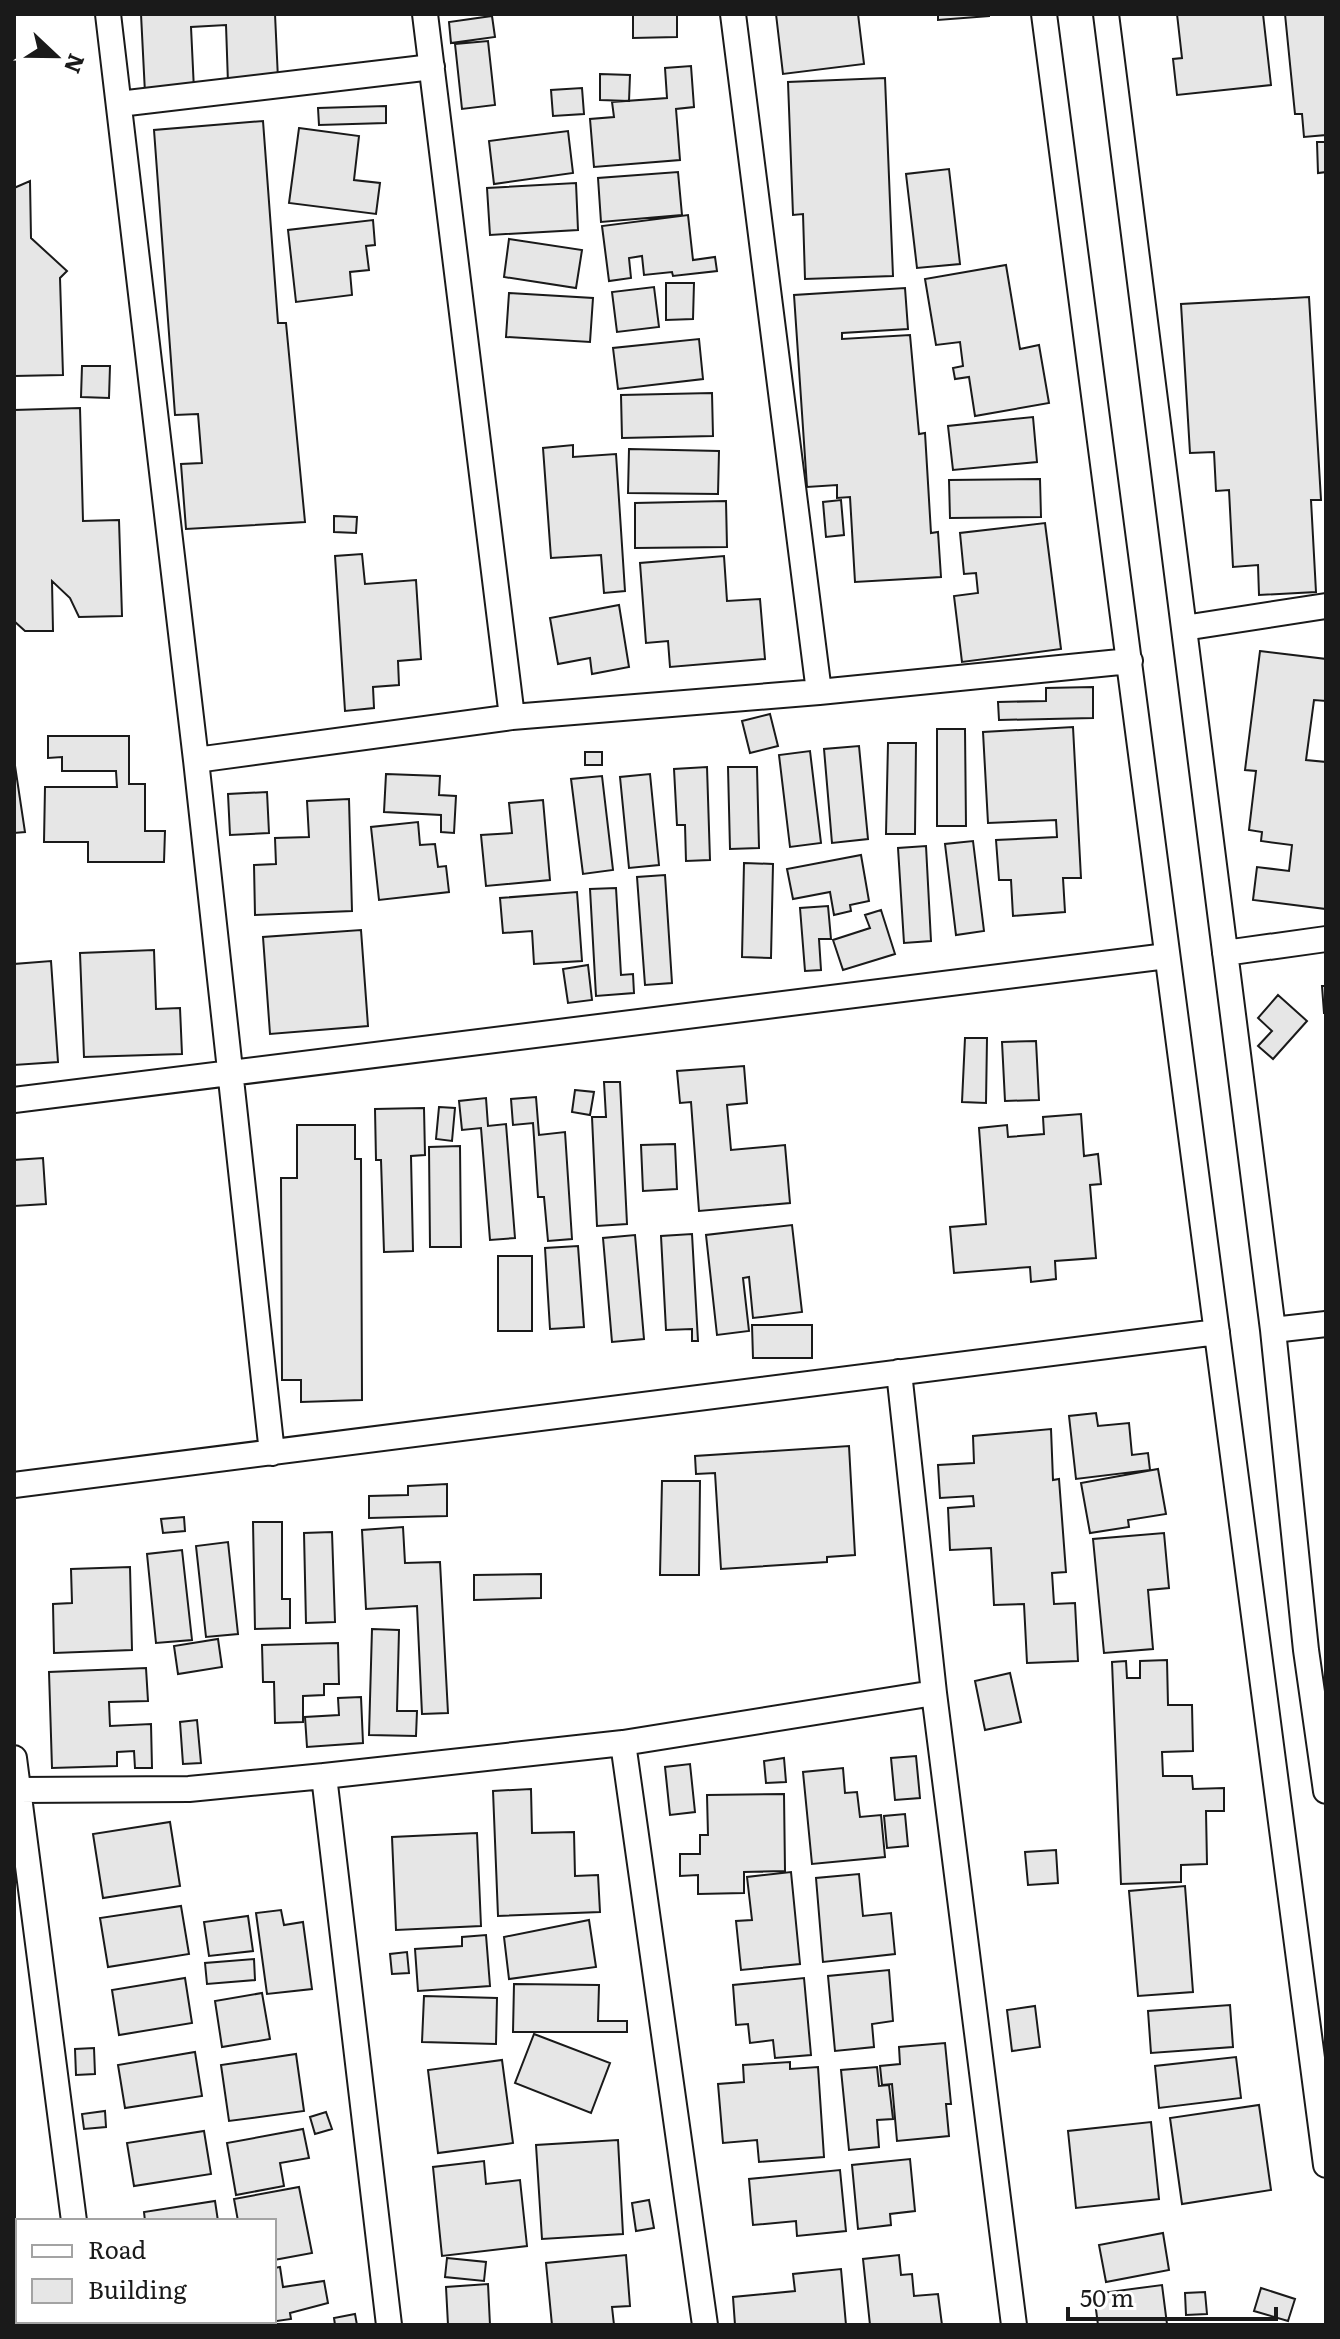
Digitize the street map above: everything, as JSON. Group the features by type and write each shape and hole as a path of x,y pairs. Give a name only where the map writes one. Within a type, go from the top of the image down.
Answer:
{"street":[{"path":"108,14 196,760 272,1453"},
{"path":"425,14 512,717"},
{"path":"733,14 819,692"},
{"path":"1044,14 1326,2165"},
{"path":"1106,14 1316,1650 1326,1791"},
{"path":"119,104 432,67"},
{"path":"1184,628 1326,606"},
{"path":"196,760 512,717 819,692 1130,661"},
{"path":"1225,953 1326,939"},
{"path":"14,1100 1167,956"},
{"path":"1273,1330 1326,1324"},
{"path":"14,1485 1217,1332"},
{"path":"899,1372 934,1693 1014,2325"},
{"path":"18,1790 189,1789 324,1776 623,1743 934,1693"},
{"path":"623,1743 705,2325"},
{"path":"14,1758 74,2219"},
{"path":"324,1776 389,2325"}],"building":[{"path":"141,14 275,14 278,79 228,83 226,25 191,27 194,90 145,93"},
{"path":"633,14 677,14 677,37 633,38"},
{"path":"776,14 858,14 864,64 783,74"},
{"path":"938,14 989,14 989,16 938,20"},
{"path":"1177,14 1263,14 1271,85 1177,95 1173,59 1182,58"},
{"path":"1285,14 1326,14 1326,135 1304,137 1302,114 1295,114"},
{"path":"492,16 495,37 451,43 449,22"},
{"path":"488,41 495,105 462,109 455,44"},
{"path":"691,66 694,107 676,109 680,160 594,167 590,119 614,117 612,102 667,98 665,68"},
{"path":"600,74 630,75 629,101 600,100"},
{"path":"885,78 893,276 805,279 803,214 793,215 788,82"},
{"path":"582,88 584,114 553,116 551,90"},
{"path":"386,106 386,123 319,125 318,108"},
{"path":"263,121 278,323 286,323 305,522 186,529 181,464 202,463 198,414 175,415 154,130"},
{"path":"299,128 359,136 354,180 380,183 376,214 289,203"},
{"path":"568,131 573,173 494,184 489,141"},
{"path":"1317,142 1326,142 1326,172 1318,173"},
{"path":"949,169 960,264 917,268 906,174"},
{"path":"678,172 682,215 601,222 598,178"},
{"path":"30,181 31,238 67,271 60,278 63,375 14,376 14,188"},
{"path":"576,183 578,230 490,235 487,188"},
{"path":"688,215 693,260 715,257 717,271 673,276 672,272 644,275 642,256 629,258 631,278 609,281 602,226"},
{"path":"373,220 375,245 366,246 369,270 350,272 352,295 296,302 288,230"},
{"path":"509,239 582,250 576,288 504,277"},
{"path":"1006,265 1020,349 1039,345 1049,403 975,416 969,377 955,379 953,368 963,366 960,342 936,345 925,279"},
{"path":"666,283 694,283 693,319 666,320"},
{"path":"654,287 659,327 617,332 612,292"},
{"path":"905,288 908,329 842,333 842,339 910,335 919,434 925,433 931,533 938,532 941,577 855,582 850,497 837,498 837,485 807,487 794,295"},
{"path":"509,293 593,298 590,342 506,337"},
{"path":"1309,297 1321,500 1311,500 1316,592 1259,595 1258,565 1233,567 1229,490 1216,491 1214,452 1190,453 1181,304"},
{"path":"699,339 703,379 618,389 613,348"},
{"path":"82,366 110,366 109,398 81,397"},
{"path":"712,393 713,436 622,438 621,395"},
{"path":"80,408 83,521 119,520 122,616 79,617 70,598 52,581 53,631 25,631 14,621 14,410"},
{"path":"1033,417 1037,462 953,470 948,426"},
{"path":"573,445 573,457 616,454 625,591 604,593 601,555 551,558 543,448"},
{"path":"629,449 719,451 718,494 628,493"},
{"path":"1040,479 1041,517 950,518 949,480"},
{"path":"841,500 844,535 826,537 823,502"},
{"path":"726,501 727,547 635,548 635,503"},
{"path":"334,516 357,517 356,533 334,532"},
{"path":"1045,523 1061,649 962,662 954,596 978,593 976,573 964,574 960,533"},
{"path":"362,554 365,584 416,580 421,659 398,661 399,685 373,687 374,708 345,711 335,556"},
{"path":"724,556 727,601 760,599 765,659 670,667 668,641 646,643 640,563"},
{"path":"619,605 629,667 592,674 590,658 558,664 550,618"},
{"path":"1260,651 1326,659 1326,701 1314,700 1306,760 1326,762 1326,909 1253,900 1257,867 1289,871 1292,845 1261,841 1262,832 1249,830 1256,771 1245,770"},
{"path":"1093,687 1093,718 999,720 998,702 1046,701 1046,688"},
{"path":"770,714 778,746 750,753 742,721"},
{"path":"1073,727 1081,878 1063,878 1065,912 1013,916 1011,880 999,880 996,840 1057,837 1056,820 988,823 983,732"},
{"path":"937,729 965,729 966,826 937,826"},
{"path":"48,736 129,736 129,784 145,784 145,831 165,831 164,862 88,862 88,842 44,842 45,787 117,787 116,771 62,771 62,757 48,758"},
{"path":"888,743 916,743 915,834 886,834"},
{"path":"859,746 868,839 832,843 824,749"},
{"path":"810,751 821,843 790,847 779,755"},
{"path":"585,752 602,752 602,765 585,765"},
{"path":"14,759 25,832 14,833"},
{"path":"707,767 710,860 686,861 685,825 677,825 674,769"},
{"path":"728,767 757,767 759,848 730,849"},
{"path":"386,774 440,776 439,795 456,796 454,833 441,832 441,815 384,812"},
{"path":"650,774 659,865 629,868 620,777"},
{"path":"602,776 613,870 583,874 571,779"},
{"path":"267,792 269,833 230,835 228,794"},
{"path":"349,799 352,911 255,915 254,865 276,864 275,838 309,837 307,801"},
{"path":"543,800 550,880 486,886 481,835 512,833 509,803"},
{"path":"418,822 420,845 435,844 438,867 446,866 449,892 379,900 371,827"},
{"path":"973,841 984,931 956,935 945,844"},
{"path":"926,846 931,941 904,943 898,848"},
{"path":"861,855 869,901 850,905 851,911 834,915 830,892 793,899 787,869"},
{"path":"744,863 773,864 771,958 742,957"},
{"path":"665,875 672,983 645,985 637,877"},
{"path":"616,888 621,975 633,974 634,993 596,996 590,889"},
{"path":"577,892 582,961 534,964 532,931 503,933 500,898"},
{"path":"828,906 831,939 819,939 821,970 805,971 800,908"},
{"path":"881,910 895,954 843,970 833,940 870,928 865,915"},
{"path":"361,930 368,1026 270,1034 263,937"},
{"path":"154,950 156,1009 180,1008 182,1054 84,1057 80,953"},
{"path":"51,961 58,1062 14,1065 14,964"},
{"path":"588,965 592,1000 568,1003 563,969"},
{"path":"1322,986 1326,986 1326,1013 1324,1013"},
{"path":"1278,995 1307,1021 1273,1059 1258,1046 1272,1031 1258,1018"},
{"path":"965,1038 987,1038 986,1103 962,1102"},
{"path":"1036,1041 1039,1100 1005,1101 1002,1042"},
{"path":"744,1066 747,1103 727,1105 731,1150 785,1145 790,1203 699,1211 691,1102 680,1103 677,1071"},
{"path":"604,1082 620,1082 627,1224 597,1226 592,1117 606,1117"},
{"path":"575,1090 594,1092 590,1115 572,1112"},
{"path":"536,1097 539,1135 565,1132 572,1239 548,1241 544,1197 538,1197 533,1123 513,1125 511,1099"},
{"path":"486,1098 488,1126 506,1124 515,1238 490,1240 481,1128 462,1130 459,1101"},
{"path":"439,1107 455,1108 452,1141 436,1139"},
{"path":"424,1108 425,1155 411,1156 413,1251 384,1252 381,1160 376,1160 375,1109"},
{"path":"1081,1114 1084,1156 1098,1154 1101,1184 1090,1185 1096,1258 1055,1261 1056,1279 1031,1282 1030,1267 954,1273 950,1227 986,1224 979,1128 1007,1125 1008,1137 1044,1134 1043,1117"},
{"path":"297,1125 355,1125 355,1159 361,1159 362,1400 301,1402 301,1380 282,1380 281,1178 297,1178"},
{"path":"675,1144 677,1189 643,1191 641,1145"},
{"path":"460,1146 461,1247 430,1247 429,1147"},
{"path":"43,1158 46,1204 14,1206 14,1160"},
{"path":"792,1225 802,1312 753,1318 749,1277 743,1278 749,1331 717,1335 706,1235"},
{"path":"692,1234 698,1341 692,1341 692,1329 666,1330 661,1236"},
{"path":"635,1235 644,1339 612,1342 603,1238"},
{"path":"578,1246 584,1327 550,1329 545,1248"},
{"path":"498,1256 532,1256 532,1331 498,1331"},
{"path":"752,1325 812,1325 812,1358 753,1358"},
{"path":"1096,1413 1098,1426 1129,1423 1132,1455 1148,1453 1150,1470 1076,1479 1069,1416"},
{"path":"1051,1429 1053,1480 1059,1479 1066,1572 1052,1573 1054,1604 1075,1603 1078,1661 1027,1663 1024,1604 994,1605 991,1548 950,1550 948,1508 974,1506 973,1496 940,1498 938,1465 974,1463 973,1436"},
{"path":"849,1446 855,1555 827,1557 827,1562 721,1569 715,1473 696,1474 695,1456"},
{"path":"1158,1469 1166,1514 1128,1520 1129,1527 1090,1533 1081,1483"},
{"path":"662,1481 700,1481 699,1575 660,1575"},
{"path":"447,1484 447,1516 369,1518 369,1496 408,1495 408,1486"},
{"path":"184,1517 185,1531 163,1533 161,1519"},
{"path":"253,1522 282,1522 282,1599 290,1599 290,1628 255,1629"},
{"path":"403,1527 405,1563 440,1562 448,1713 422,1714 417,1606 366,1609 362,1530"},
{"path":"332,1532 335,1622 306,1623 304,1533"},
{"path":"1164,1533 1169,1588 1148,1590 1153,1649 1104,1653 1093,1539"},
{"path":"228,1542 238,1634 206,1637 196,1546"},
{"path":"182,1550 192,1640 156,1643 147,1554"},
{"path":"130,1567 132,1650 54,1653 53,1604 72,1603 71,1569"},
{"path":"541,1574 541,1598 474,1600 474,1575"},
{"path":"372,1629 399,1630 397,1711 417,1711 416,1736 369,1735"},
{"path":"218,1639 222,1667 178,1674 174,1646"},
{"path":"338,1643 339,1684 324,1684 324,1695 303,1696 303,1722 275,1723 274,1682 263,1682 262,1645"},
{"path":"1167,1660 1168,1705 1192,1705 1193,1751 1162,1752 1163,1776 1192,1776 1193,1789 1224,1788 1224,1811 1206,1811 1207,1864 1181,1865 1181,1882 1121,1884 1112,1662 1126,1661 1127,1678 1140,1678 1140,1661"},
{"path":"146,1668 148,1701 109,1702 110,1726 151,1724 152,1768 135,1768 134,1751 117,1752 117,1766 52,1768 49,1672"},
{"path":"1010,1673 1021,1722 985,1730 975,1681"},
{"path":"361,1697 363,1743 307,1747 305,1717 339,1715 338,1698"},
{"path":"197,1720 201,1763 183,1764 180,1722"},
{"path":"916,1756 920,1798 895,1800 891,1758"},
{"path":"784,1758 786,1782 766,1783 764,1761"},
{"path":"690,1764 695,1812 670,1815 665,1767"},
{"path":"843,1768 845,1793 857,1792 860,1817 881,1815 885,1857 812,1864 803,1772"},
{"path":"531,1789 532,1833 574,1832 575,1876 598,1875 600,1912 498,1916 493,1791"},
{"path":"784,1794 785,1871 744,1872 744,1893 698,1894 698,1875 680,1876 680,1854 700,1854 700,1835 708,1835 707,1795"},
{"path":"905,1814 908,1846 887,1848 884,1816"},
{"path":"170,1822 180,1886 103,1898 93,1834"},
{"path":"477,1833 481,1926 396,1930 392,1837"},
{"path":"1056,1850 1058,1883 1028,1885 1025,1852"},
{"path":"791,1872 800,1964 741,1970 736,1921 752,1920 747,1877"},
{"path":"859,1874 863,1916 891,1913 895,1954 823,1962 816,1878"},
{"path":"1185,1886 1193,1992 1138,1996 1129,1891"},
{"path":"181,1906 189,1954 108,1967 100,1918"},
{"path":"281,1910 284,1925 303,1922 312,1989 267,1994 256,1913"},
{"path":"248,1916 253,1951 209,1956 204,1922"},
{"path":"589,1920 596,1967 509,1979 504,1937"},
{"path":"486,1935 490,1986 418,1991 415,1949 462,1946 462,1937"},
{"path":"407,1952 409,1973 392,1974 390,1954"},
{"path":"254,1959 255,1980 207,1984 205,1963"},
{"path":"889,1970 893,2021 872,2024 874,2047 835,2051 828,1976"},
{"path":"185,1978 192,2023 119,2035 112,1990"},
{"path":"804,1978 811,2055 775,2058 773,2040 750,2043 748,2024 736,2025 733,1985"},
{"path":"514,1984 599,1985 598,2021 627,2021 627,2032 513,2032"},
{"path":"262,1993 270,2039 222,2047 215,2001"},
{"path":"424,1996 497,1998 496,2044 422,2042"},
{"path":"1230,2005 1233,2047 1151,2053 1148,2011"},
{"path":"1035,2006 1040,2047 1012,2051 1007,2010"},
{"path":"534,2034 610,2063 591,2113 515,2083"},
{"path":"945,2043 951,2104 946,2104 949,2136 897,2141 892,2084 882,2085 880,2066 900,2064 899,2047"},
{"path":"94,2048 95,2074 76,2075 75,2049"},
{"path":"195,2052 202,2096 125,2108 118,2065"},
{"path":"296,2054 304,2111 229,2121 221,2065"},
{"path":"1236,2057 1241,2098 1159,2108 1155,2066"},
{"path":"502,2060 513,2143 438,2153 428,2070"},
{"path":"790,2062 790,2069 818,2067 824,2157 759,2162 757,2140 723,2143 718,2084 744,2082 743,2065"},
{"path":"877,2067 879,2086 889,2085 893,2119 877,2120 879,2147 849,2150 841,2070"},
{"path":"1259,2105 1271,2190 1182,2204 1170,2118"},
{"path":"105,2111 106,2127 84,2129 82,2114"},
{"path":"326,2112 332,2129 315,2134 310,2117"},
{"path":"1151,2122 1159,2199 1076,2208 1068,2131"},
{"path":"303,2129 309,2158 280,2163 284,2186 236,2195 227,2143"},
{"path":"204,2131 211,2174 134,2186 127,2143"},
{"path":"618,2140 623,2234 542,2239 536,2145"},
{"path":"910,2159 915,2211 890,2214 891,2225 858,2229 852,2165"},
{"path":"484,2161 486,2184 520,2180 527,2246 442,2256 433,2167"},
{"path":"840,2170 846,2231 797,2236 796,2221 753,2225 749,2179"},
{"path":"299,2187 312,2253 276,2260 276,2219 238,2219 234,2199"},
{"path":"649,2200 654,2228 636,2231 632,2203"},
{"path":"215,2201 218,2219 145,2219 144,2212"},
{"path":"1163,2233 1169,2270 1106,2282 1099,2245"},
{"path":"626,2255 630,2306 612,2307 614,2325 552,2325 546,2263"},
{"path":"899,2255 901,2275 912,2274 914,2296 938,2294 942,2325 870,2325 863,2259"},
{"path":"447,2258 486,2262 484,2281 445,2277"},
{"path":"280,2267 283,2287 324,2281 328,2303 290,2313 291,2319 276,2321 276,2268"},
{"path":"841,2269 846,2325 735,2325 733,2297 795,2291 793,2274"},
{"path":"488,2284 490,2325 448,2325 446,2287"},
{"path":"1162,2285 1167,2324 1098,2325 1094,2294"},
{"path":"1261,2288 1295,2299 1288,2321 1254,2311"},
{"path":"1205,2292 1207,2314 1186,2315 1185,2293"},
{"path":"355,2314 357,2325 335,2325 334,2318"},
{"path":"150,2323 232,2323 232,2325"}]}
